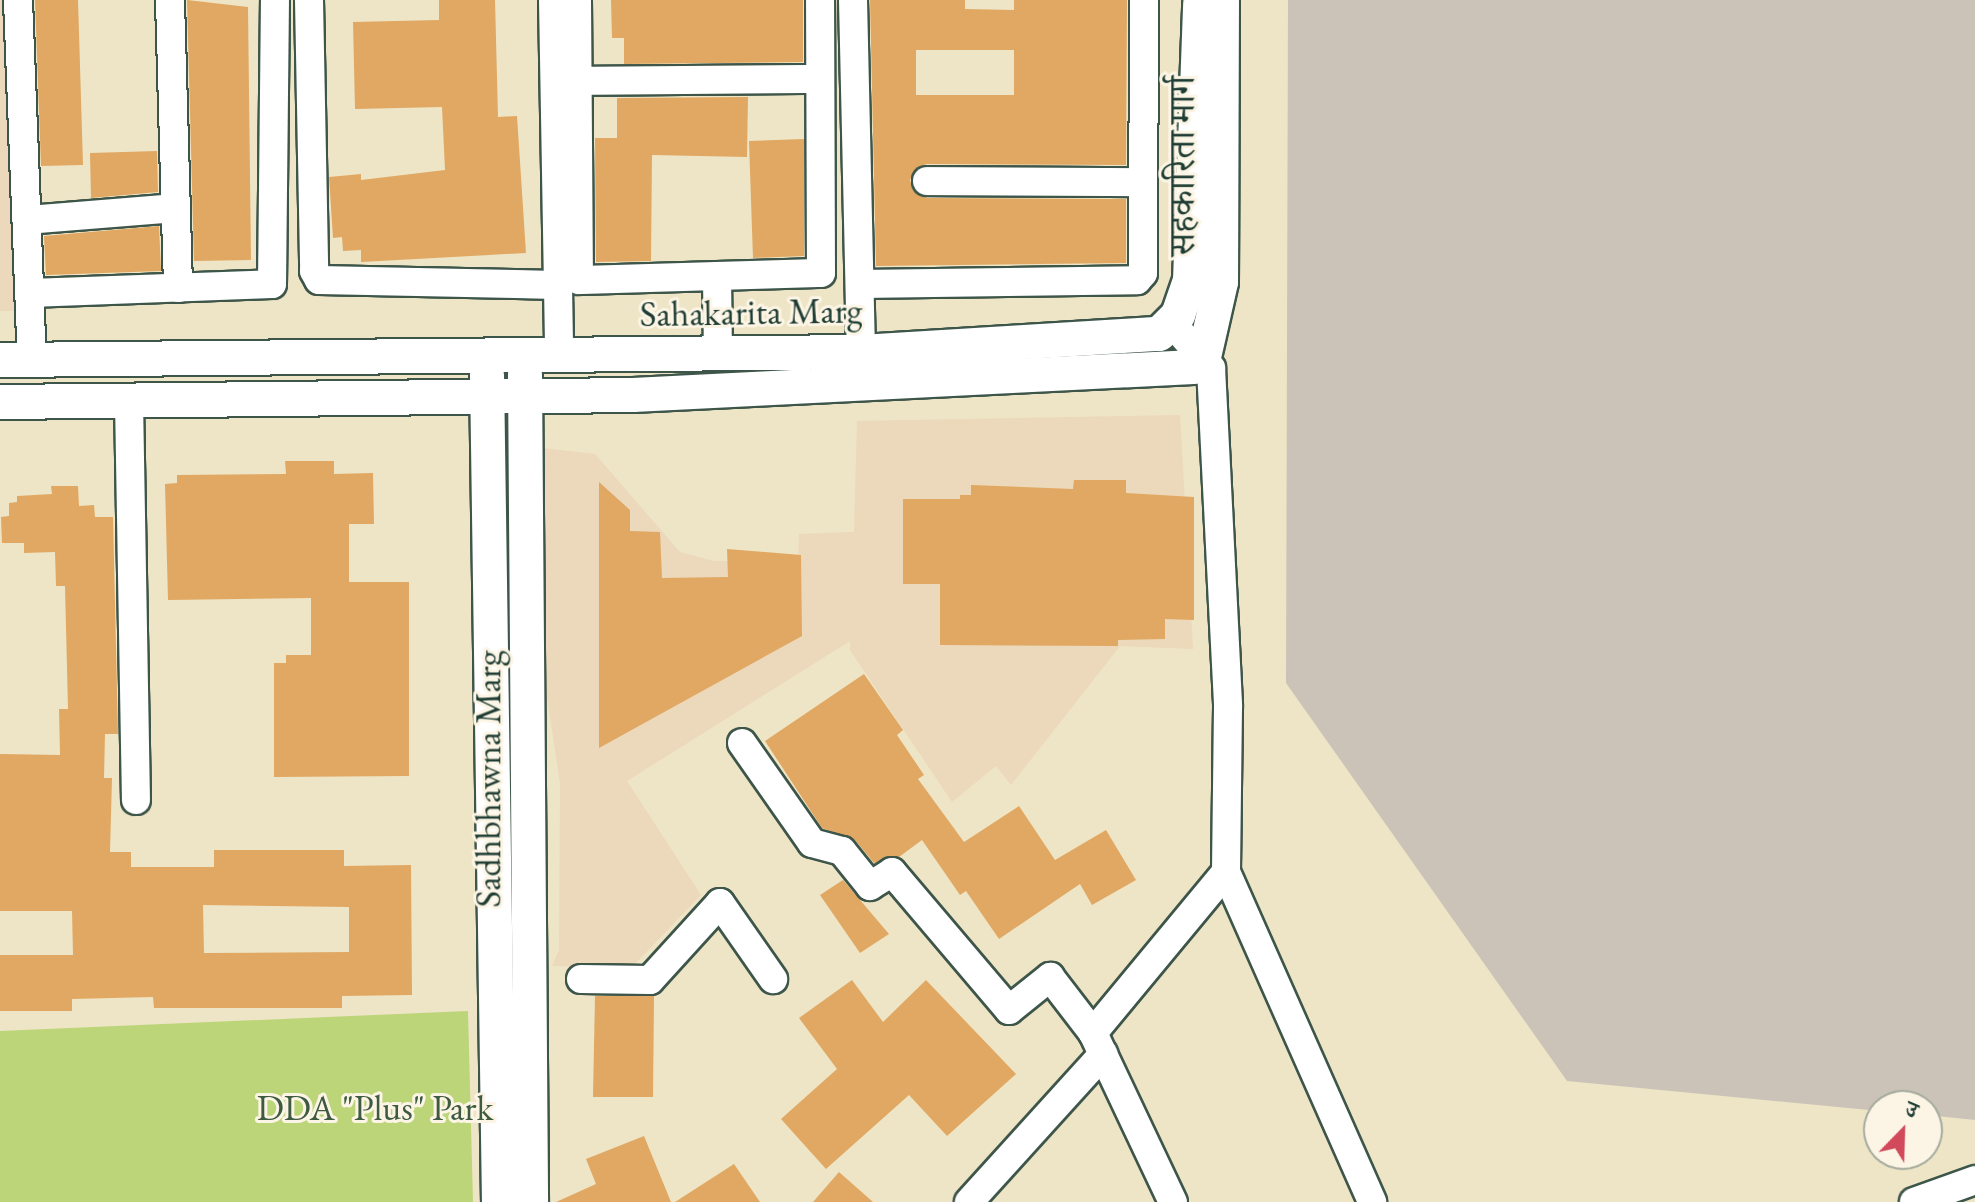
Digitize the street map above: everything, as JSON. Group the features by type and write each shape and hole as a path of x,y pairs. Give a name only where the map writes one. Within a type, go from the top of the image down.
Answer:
{"street":[{"path":"16,359 30,293 18,0"},
{"path":"170,0 178,288"},
{"path":"30,293 267,287 275,279 275,0"},
{"path":"309,0 314,271 319,280 336,284 557,285"},
{"path":"553,0 559,354"},
{"path":"577,0 579,280 821,273 820,0"},
{"path":"853,0 861,352"},
{"path":"860,284 1137,280 1143,273 1144,0"},
{"path":"1200,0 1190,281 1171,322 1208,344 1211,368 1228,707 1226,872 1372,1202"},
{"name":"सहकारिता मार्ग","path":"1208,344 1221,282 1222,0"},
{"path":"578,81 820,79"},
{"path":"927,181 1141,182"},
{"path":"27,220 175,208"},
{"path":"717,276 718,353"},
{"name":"Sahakarita Marg","path":"16,359 861,352 1159,334 1171,322"},
{"name":"Sahakarita Marg","path":"0,402 525,396 1193,367 1208,344"},
{"name":"Sadhbhawna Marg","path":"487,355 499,1202"},
{"name":"Sadhbhawna Marg","path":"525,355 531,1202"},
{"path":"129,401 136,800"},
{"path":"742,743 812,843 842,851 870,886 892,872 1009,1010 1050,977 1098,1044 1173,1202"},
{"path":"969,1202 1098,1044 1226,872"},
{"path":"581,979 650,980 720,903 773,979"},
{"path":"1914,1202 1975,1180"}],"shaded area":[{"path":"0,0 5,0 17,311 0,311"},
{"path":"1288,0 1975,0 1975,1120 1943,1117 1943,1090 1863,1090 1863,1109 1567,1081 1286,683"},
{"path":"1180,415 1193,649 1120,646 1011,785 996,766 952,802 850,650 850,641 627,781 701,895 632,967 552,966 559,950 560,784 526,555 525,446 595,454 680,552 713,561 798,562 799,534 854,532 857,421"}],"green space":[{"name":"DDA \"Plus\" Park","path":"468,1011 473,1202 0,1202 0,1031"}],"building":[{"path":"35,0 78,0 83,165 41,166"},
{"path":"187,0 248,7 251,260 194,261"},
{"path":"439,0 495,0 498,117 517,116 526,253 361,262 361,250 343,251 342,237 333,238 329,177 361,174 361,180 445,170 442,107 355,109 353,22 439,20"},
{"path":"611,0 803,0 803,62 624,64 624,38 612,38"},
{"path":"870,0 965,0 965,9 1014,10 1014,0 1127,0 1126,165 927,164 918,167 910,180 913,190 927,198 1126,199 1126,263 876,266","holes":["916,50 1014,50 1014,95 916,95"]},
{"path":"748,97 747,157 652,155 651,261 596,262 595,138 617,138 617,98"},
{"path":"804,139 804,256 753,258 749,141"},
{"path":"157,151 158,192 91,198 90,153"},
{"path":"159,226 161,271 46,275 44,236"},
{"path":"285,461 334,461 334,474 373,473 374,524 349,524 349,582 409,582 409,776 274,777 274,663 286,663 286,655 311,655 311,598 168,600 165,484 177,483 177,475 286,474"},
{"path":"1074,480 1126,480 1126,493 1194,497 1194,620 1165,619 1165,639 1118,640 1118,646 940,645 940,584 903,584 903,499 960,499 960,495 971,495 971,485 1073,489"},
{"path":"599,482 630,510 630,531 660,532 662,578 728,577 727,549 801,555 802,636 599,748"},
{"path":"51,486 78,486 79,506 94,505 95,517 113,517 118,734 105,734 104,778 112,778 110,852 131,852 131,867 214,867 214,850 344,850 344,866 411,865 412,995 342,996 342,1008 154,1008 153,997 72,999 72,1011 0,1011 0,955 73,955 72,911 0,911 0,754 60,755 59,709 68,709 65,586 56,586 55,552 24,553 24,543 2,543 1,517 9,516 9,503 17,502 17,496 52,494","holes":["203,905 349,907 349,952 204,953"]},
{"path":"864,674 903,730 897,735 924,775 918,779 964,842 1019,806 1055,860 1106,830 1136,880 1092,905 1080,884 999,939 966,891 960,895 922,840 899,857 874,863 855,840 822,828 765,741"},
{"path":"843,880 889,934 860,953 820,895"},
{"path":"852,980 883,1022 926,980 1016,1074 947,1136 909,1095 826,1169 781,1119 837,1069 799,1018"},
{"path":"595,996 654,996 653,1097 593,1097"},
{"path":"644,1136 671,1202 556,1202 596,1184 586,1159"},
{"path":"734,1164 760,1202 675,1202"},
{"path":"839,1172 873,1202 813,1202"}]}
